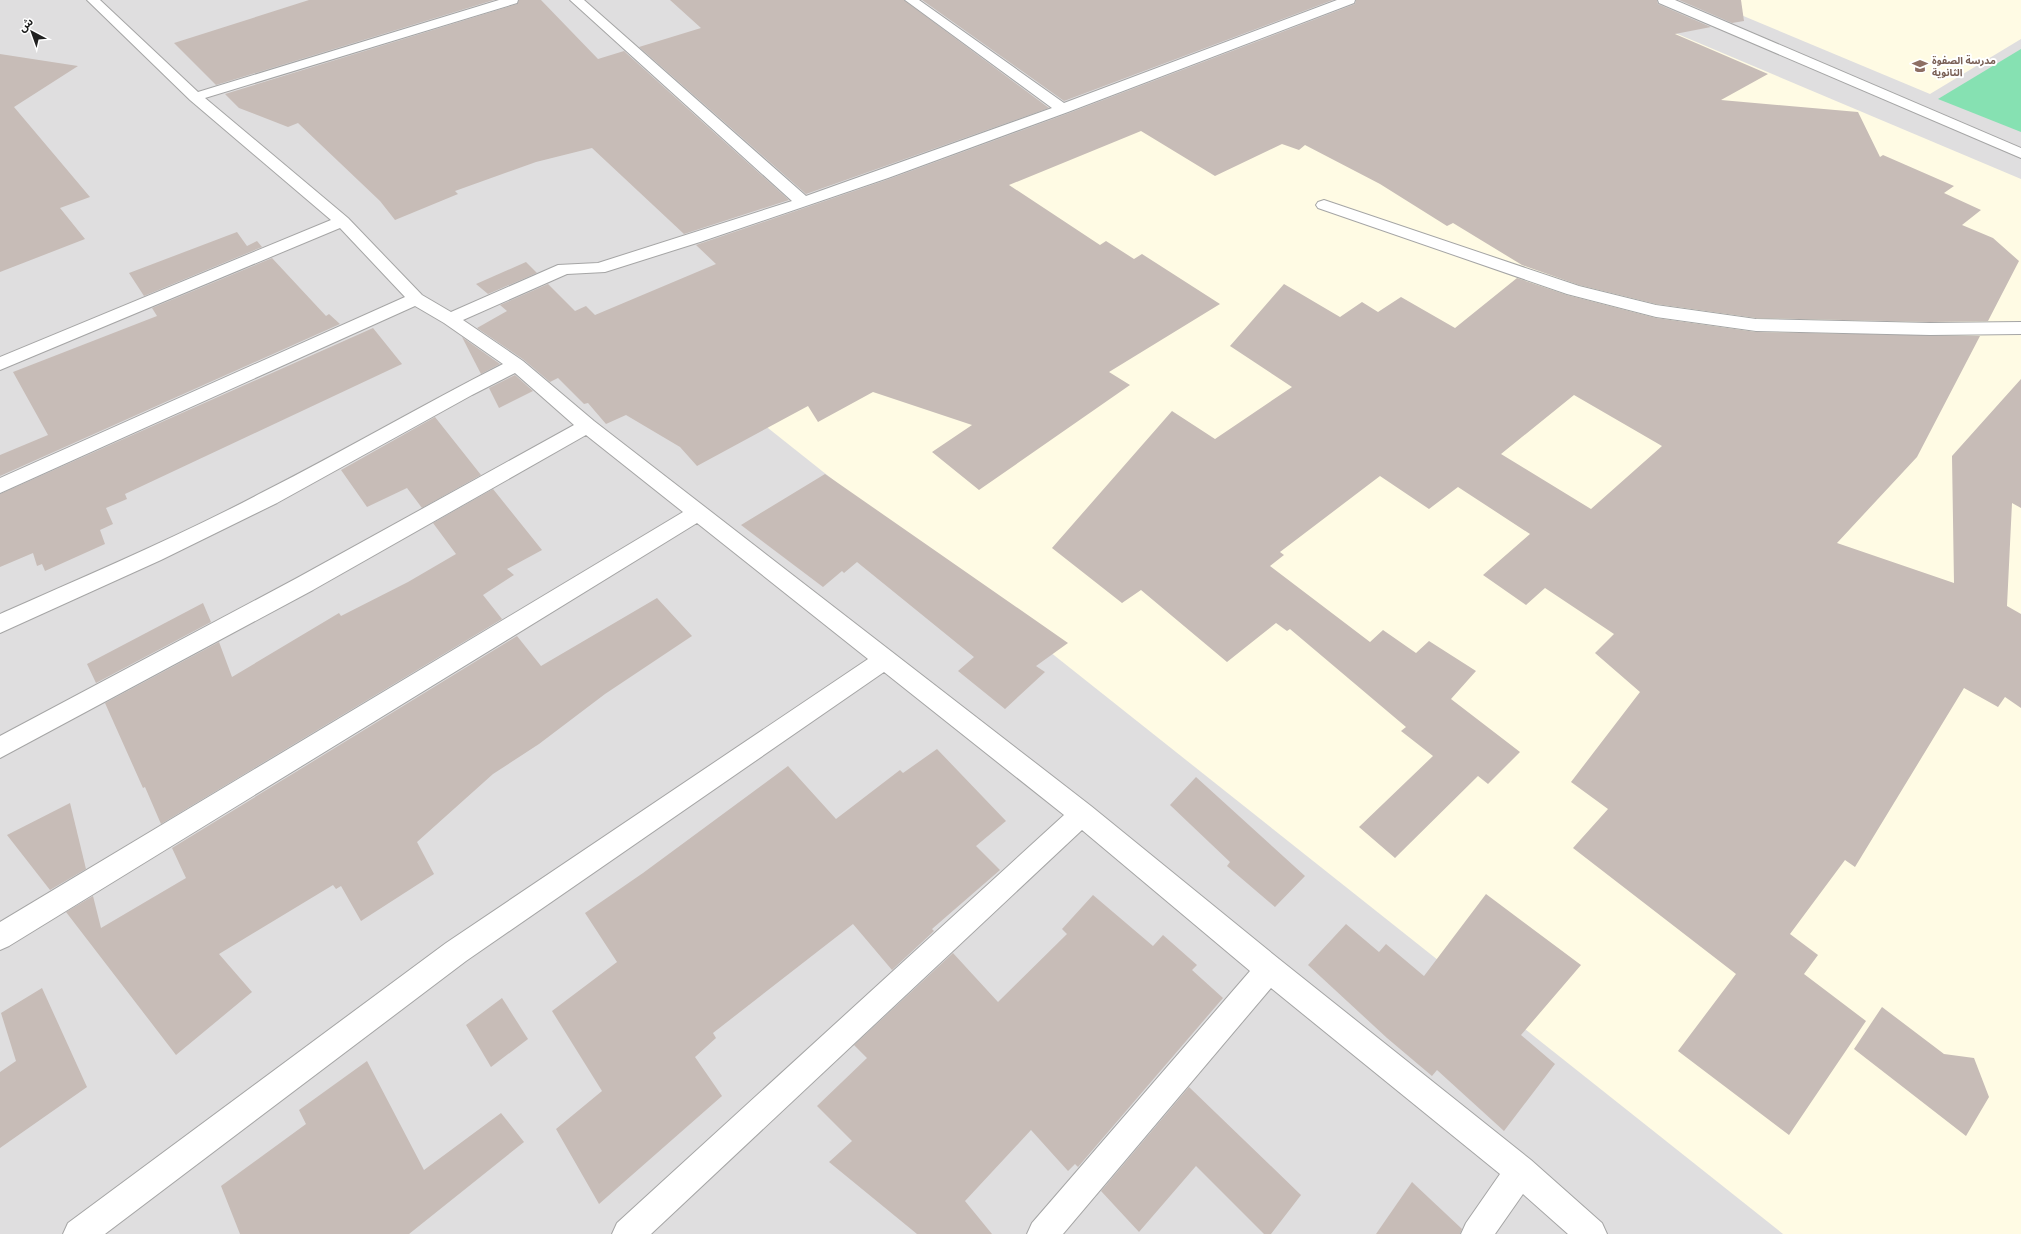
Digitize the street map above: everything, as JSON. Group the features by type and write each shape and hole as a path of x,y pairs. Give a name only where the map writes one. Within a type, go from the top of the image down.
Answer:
{"street":[{"path":"93,0 195,97 342,221 416,299 450,319 517,365 587,426 699,512 884,660 1082,814 1268,969 1520,1171 1591,1234"},
{"path":"195,97 512,0"},
{"path":"576,0 803,202"},
{"path":"911,0 1063,109"},
{"path":"450,319 564,269 599,268 803,202 1063,109 1349,0"},
{"path":"1664,0 2021,153"},
{"path":"1324,205 1572,290 1656,311 1756,325 1930,329 2021,328"},
{"path":"0,364 342,221"},
{"path":"0,486 416,299"},
{"path":"0,624 154,554 270,498 465,391 517,365"},
{"path":"0,748 305,584 587,426"},
{"path":"0,937 699,512"},
{"path":"79,1234 456,952 884,660"},
{"path":"628,1234 1082,814"},
{"path":"1043,1234 1268,969"},
{"path":"1478,1234 1520,1171"}],"shaded area":[{"path":"0,0 2021,0 2021,1234 0,1234"},
{"path":"1435,0 1597,0 2021,179 2021,1234 1783,1234 647,332"},
{"name":"مدرسة الصفوة الثانوية","path":"1705,0 2021,0 2021,39 1930,94"}],"green space":[{"path":"2021,49 2021,132 1938,99"}],"building":[{"path":"309,0 494,0 216,85 174,43"},
{"path":"519,0 541,0 598,59 624,51 789,200 684,234 592,148 536,162 455,191 458,194 395,220 380,201 298,123 288,127 239,108 225,94 517,4"},
{"path":"670,0 904,0 1049,108 806,194 639,47 701,28"},
{"path":"922,0 1333,0 1064,101"},
{"path":"1356,0 1657,0 1658,4 1711,27 1675,34 1768,74 1721,100 1858,112 1880,157 1883,155 1954,186 1944,193 1981,210 1962,225 1993,238 2019,261 1988,321 1930,322 1756,318 1656,304 1579,285 1522,265 1453,223 1447,226 1380,184 1305,145 1299,150 1282,144 1215,176 1141,131 1009,185 1100,245 1106,241 1134,259 1142,254 1220,304 1109,372 1130,385 979,490 932,452 972,425 873,392 818,422 808,406 697,466 680,447 626,415 606,424 588,403 584,404 558,378 550,382 524,360 477,328 507,311 500,305 548,284 575,311 586,306 595,315 716,264 696,245 889,179 1069,113 1355,4"},
{"path":"1679,0 1741,0 1744,21 1732,23"},
{"path":"0,54 78,66 14,107 90,197 60,208 85,239 0,272"},
{"path":"237,232 247,246 257,241 262,247 144,296 129,273"},
{"path":"272,258 326,316 329,314 340,324 0,476 0,455 48,435 13,372 157,316 152,308"},
{"path":"526,262 537,273 488,294 476,284"},
{"path":"1517,278 1567,295 1656,318 1756,332 1980,336 1917,457 1837,543 1954,583 1952,456 2021,379 2021,508 2012,503 2007,606 2021,614 2021,708 2005,697 1998,707 1964,688 1855,867 1845,860 1790,934 1818,955 1804,974 1866,1021 1789,1135 1678,1051 1736,974 1573,848 1608,809 1571,782 1640,692 1595,653 1614,634 1545,588 1526,605 1483,575 1530,534 1458,487 1429,509 1380,476 1280,552 1284,555 1270,566 1370,642 1383,630 1416,653 1429,641 1476,671 1451,699 1520,752 1488,784 1478,776 1395,858 1359,827 1433,756 1401,731 1406,727 1290,629 1287,631 1276,623 1227,662 1141,590 1122,603 1052,548 1172,411 1215,439 1292,387 1230,346 1284,284 1340,317 1362,302 1378,312 1401,297 1455,328","holes":["1574,395 1662,446 1591,509 1501,454"]},
{"path":"373,328 402,364 125,494 127,499 106,508 113,524 100,530 105,544 45,571 42,564 37,566 33,553 0,567 0,494"},
{"path":"462,337 500,364 481,374"},
{"path":"515,375 533,391 499,408 489,388"},
{"path":"435,417 481,475 422,508 407,488 367,507 341,470"},
{"path":"825,474 1068,643 1036,666 1045,672 1005,709 958,671 974,657 857,562 844,573 842,571 823,587 741,525"},
{"path":"493,489 542,550 507,569 514,575 483,595 502,619 161,824 145,787 143,788 105,703 219,642 232,677 339,613 341,616 408,582 456,554 433,523"},
{"path":"657,598 692,636 605,694 539,744 493,774 417,842 434,874 361,921 341,886 336,889 333,885 219,954 252,992 176,1055 66,912 93,896 101,928 186,878 172,848 517,636 541,666"},
{"path":"203,603 211,622 96,683 87,664"},
{"path":"937,749 1006,821 976,846 1000,870 932,929 934,931 892,970 853,924 713,1033 716,1038 695,1057 722,1096 599,1204 556,1129 602,1091 552,1011 617,962 585,913 643,873 788,766 836,819 900,770 903,773"},
{"path":"1196,777 1305,876 1275,907 1227,866 1230,862 1170,805"},
{"path":"70,803 86,869 50,890 7,835"},
{"path":"1486,894 1581,965 1521,1035 1555,1064 1504,1131 1437,1070 1432,1076 1387,1038 1308,965 1346,924 1379,952 1386,944 1424,976"},
{"path":"1093,895 1153,946 1163,935 1197,965 1192,970 1223,998 1078,1167 1075,1164 1068,1171 1031,1130 965,1201 992,1234 917,1234 829,1162 852,1141 817,1106 867,1058 854,1045 953,953 998,1002 1067,934 1062,929"},
{"path":"42,988 87,1087 0,1148 0,1072 16,1061 1,1013"},
{"path":"502,998 528,1039 491,1067 466,1025"},
{"path":"1882,1007 1944,1054 1974,1058 1989,1097 1966,1136 1854,1049"},
{"path":"367,1061 424,1170 501,1113 524,1142 409,1234 240,1234 221,1186 306,1124 299,1110"},
{"path":"1189,1087 1301,1195 1271,1234 1264,1234 1196,1166 1139,1232 1101,1191"},
{"path":"1412,1182 1462,1229 1460,1234 1376,1234"}],"place":[{"name":"مدرسة الصفوة الثانوية","path":"1920,66"}]}
